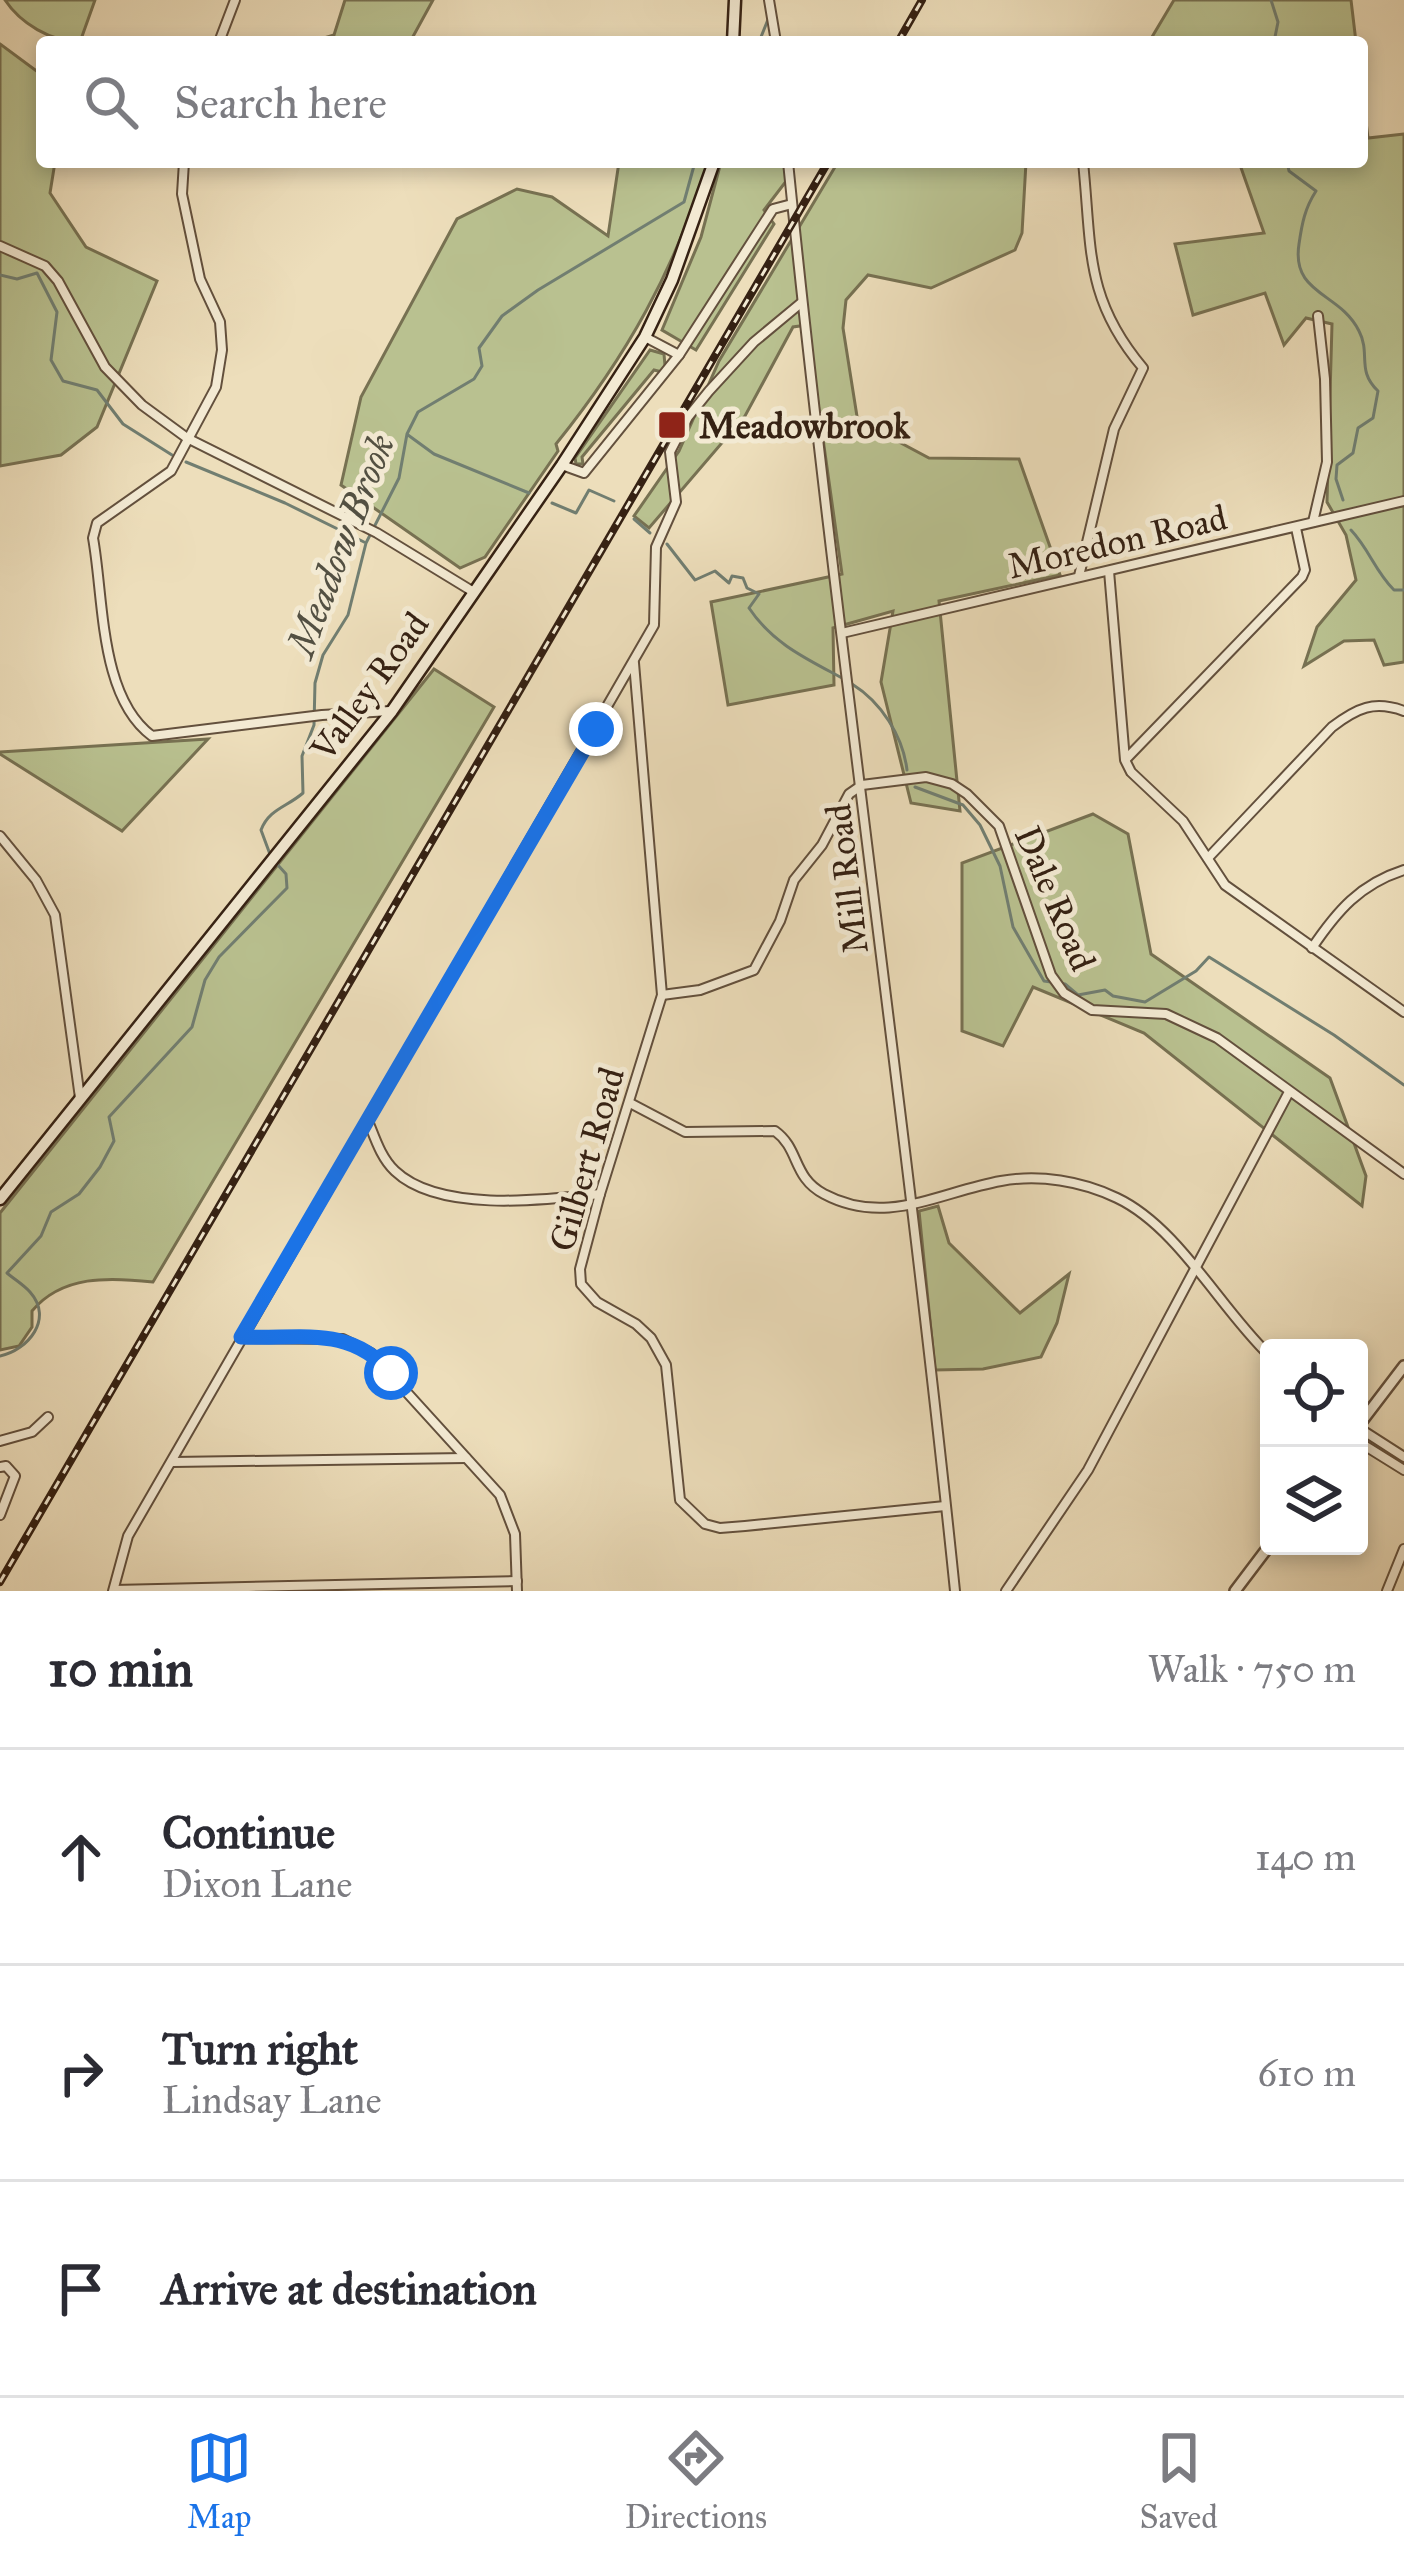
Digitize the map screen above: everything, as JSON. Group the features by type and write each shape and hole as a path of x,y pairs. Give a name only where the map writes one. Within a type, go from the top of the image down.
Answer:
{"main road":[{"path":"734,36 735,0"},
{"name":"Valley Road","path":"0,1199 392,711 562,465 645,337 672,280 712,168"}],"street":[{"path":"221,36 235,0"},
{"path":"770,0 775,36"},
{"path":"184,168 182,194 200,279 220,322 222,350 216,387 171,471 97,523 93,538 107,647 119,690 138,726 152,736 392,711"},
{"name":"Mill Road","path":"789,168 955,1591"},
{"path":"1079,577 1114,429 1144,368 1105,314 1099,295 1083,168"},
{"path":"562,465 584,473 679,356 773,208 792,204"},
{"path":"0,246 45,266 105,367 142,405 187,437 377,533 472,591"},
{"path":"241,1337 329,1338 358,1344 380,1360 500,1495 515,1534 517,1586 113,1591 128,1536 173,1462 241,1337 654,625 656,547 676,502 670,452 688,417 754,342 801,303"},
{"path":"1313,522 1327,462 1318,316"},
{"path":"645,337 679,356"},
{"name":"Moredon Road","path":"842,633 1404,501"},
{"path":"1125,760 1302,578 1305,570 1296,528"},
{"path":"1109,572 1125,760 1131,772 1183,821 1225,885 1404,1012"},
{"name":"Gilbert Road","path":"634,663 662,995 600,1194 580,1269 581,1283 597,1302 651,1338 666,1365 676,1489 693,1516 720,1528 945,1506"},
{"path":"1208,858 1332,727 1354,710 1384,704 1404,711"},
{"name":"Dale Road","path":"862,785 926,777 952,784 999,826 1051,975 1064,992 1091,1010 1166,1014 1217,1038 1404,1174"},
{"path":"662,995 700,990 754,970 780,921 794,880 822,845 849,794 862,785"},
{"path":"0,836 36,880 55,915 80,1100"},
{"path":"1312,948 1348,900 1404,870"},
{"path":"1006,1591 1088,1469 1289,1092"},
{"path":"629,1102 685,1132 775,1131 787,1141 802,1178 823,1194 866,1209 911,1207 1001,1180 1076,1183 1128,1204 1154,1225 1260,1345"},
{"path":"368,1120 384,1158 417,1185 473,1198 532,1202 600,1194"},
{"path":"1368,1414 1404,1366"},
{"path":"0,1441 32,1432 48,1417"},
{"path":"1368,1432 1404,1456"},
{"path":"1367,1447 1404,1470"},
{"path":"173,1462 468,1458"},
{"path":"0,1467 6,1466 15,1476 1,1511"},
{"path":"1387,1591 1404,1549"},
{"path":"1235,1591 1262,1555"}],"green space":[{"path":"5,0 95,0 82,36 51,36 19,16"},
{"path":"345,0 433,0 413,36 334,35"},
{"path":"1174,0 1351,0 1355,36 1153,36"},
{"path":"0,44 36,71 36,168 54,168 50,193 86,247 157,281 97,427 61,455 0,466"},
{"path":"1404,134 1404,662 1384,665 1374,640 1344,641 1304,666 1317,627 1356,580 1346,535 1327,502 1332,324 1306,318 1284,345 1265,293 1193,315 1175,244 1264,233 1241,168 1368,168 1368,138"},
{"path":"618,168 706,168 664,275 627,345 556,444 558,451 485,557 460,568 341,485 361,397 457,219 517,189 552,197 608,236"},
{"path":"719,168 785,168 787,180 764,210 774,224 696,350 662,330 701,237"},
{"path":"834,168 1026,168 1022,233 1015,250 931,288 868,275 846,300 843,328 859,429 871,427 929,458 1019,459 1060,575 939,601 960,811 911,803 881,682 893,611 833,628 834,685 728,705 711,602 842,574 807,325 793,327 745,416 649,528 634,516 679,451 719,361"},
{"path":"650,350 664,354 662,372 654,370 582,457 583,464 576,464 575,458"},
{"path":"434,669 494,707 153,1282 103,1279 57,1291 32,1311 32,1327 19,1346 0,1350 0,1213"},
{"path":"208,739 122,831 0,754 0,752"},
{"path":"1093,814 1128,834 1151,954 1330,1078 1366,1176 1362,1206 1144,1033 1033,987 1003,1046 962,1031 962,863"},
{"path":"938,1206 949,1243 1020,1313 1069,1274 1057,1323 1041,1357 983,1369 935,1370 919,1211"}],"waterway":[{"path":"1271,0 1278,22 1275,36"},
{"name":"Meadow Brook","path":"761,36 769,17"},
{"name":"Meadow Brook","path":"271,857 261,830 274,813 303,793 302,756 314,725 315,683 323,655 348,615 366,543 399,478 407,434 418,412 474,379 482,366 479,348 502,316 684,202 693,168"},
{"path":"1288,168 1316,191 1300,236 1302,274 1351,318 1364,347 1367,376 1378,391 1373,418 1358,428 1353,453 1337,465 1343,500"},
{"path":"0,275 17,279 37,273 57,312 51,360 63,381 97,390 123,424 172,455"},
{"path":"408,435 434,454 529,493"},
{"path":"186,462 364,542"},
{"path":"552,503 576,513 589,490 614,501"},
{"path":"634,519 650,533"},
{"path":"1351,530 1387,583 1394,590 1404,590"},
{"path":"667,544 695,580 715,571 729,583 732,576 743,578 747,588 759,594 749,608 769,631 844,679"},
{"path":"852,684 889,721 907,770"},
{"path":"915,787 963,805 980,825 1000,866 1013,927 1044,981 1065,984 1078,995 1105,990 1145,1002 1196,971 1209,957 1404,1085"},
{"name":"Meadow Brook","path":"0,1356 28,1340 39,1313 30,1292 7,1273 41,1236 51,1212 79,1194 100,1167 114,1141 109,1117 192,1027 205,980 219,957 287,888 286,874 277,864"}],"railway":[{"path":"901,36 922,0"},
{"path":"0,1582 825,168"}],"place":[{"name":"Meadowbrook","path":"672,425"}],"route":[{"path":"391,1373 371,1353 343,1339 241,1337 596,729"}]}
